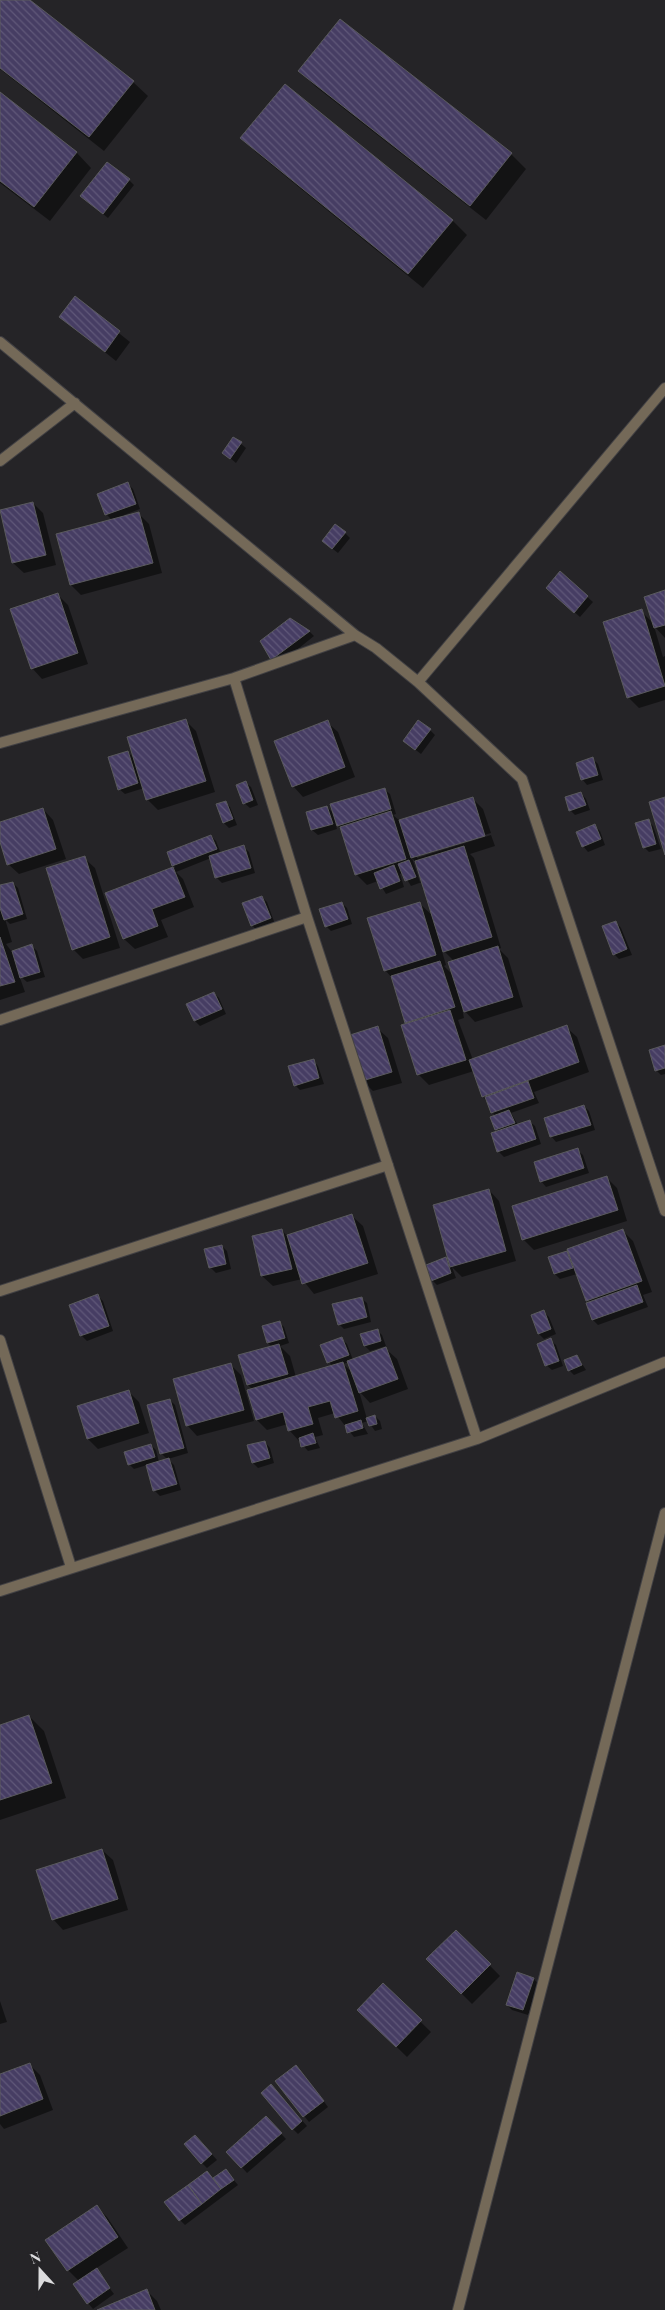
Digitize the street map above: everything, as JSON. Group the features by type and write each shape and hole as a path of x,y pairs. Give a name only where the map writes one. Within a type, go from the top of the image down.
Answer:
{"street":[{"path":"0,342 355,635 376,648 418,682 522,779 665,1211"},
{"path":"418,682 665,388"},
{"path":"0,462 75,403"},
{"path":"0,743 234,678 355,635"},
{"path":"234,678 307,917 477,1439"},
{"path":"0,1020 307,917"},
{"path":"0,1291 388,1166"},
{"path":"0,1340 70,1567"},
{"path":"0,1591 70,1567 477,1439 665,1362"},
{"path":"458,2310 665,1513"}],"building":[{"path":"0,0 30,0 134,81 89,137 0,68"},
{"path":"340,19 512,153 470,206 298,71"},
{"path":"285,84 453,220 408,274 240,138"},
{"path":"0,92 77,152 34,207 0,181"},
{"path":"107,162 130,179 103,214 80,196"},
{"path":"75,296 120,331 105,352 59,317"},
{"path":"233,437 242,442 230,459 222,453"},
{"path":"128,482 136,504 105,515 97,494"},
{"path":"33,502 46,555 12,563 0,510"},
{"path":"139,512 153,563 70,585 56,534"},
{"path":"335,524 346,532 332,549 322,541"},
{"path":"560,571 588,596 574,613 546,588"},
{"path":"665,590 665,625 654,628 644,597"},
{"path":"58,593 78,653 31,669 10,609"},
{"path":"642,609 665,686 627,698 603,622"},
{"path":"290,618 310,631 271,660 260,641"},
{"path":"186,719 206,781 146,800 127,737"},
{"path":"328,720 345,767 292,787 274,741"},
{"path":"418,720 431,729 415,750 403,741"},
{"path":"128,751 138,783 118,790 108,757"},
{"path":"593,757 598,775 581,780 576,763"},
{"path":"246,781 253,800 243,804 236,785"},
{"path":"385,788 391,809 337,826 330,804"},
{"path":"581,792 586,805 569,811 565,797"},
{"path":"473,797 485,836 411,858 399,820"},
{"path":"665,797 665,855 649,802"},
{"path":"226,801 233,819 223,823 216,804"},
{"path":"327,806 333,824 311,830 306,812"},
{"path":"43,808 56,849 7,865 0,842 0,822"},
{"path":"391,811 406,859 355,875 340,827"},
{"path":"649,819 656,844 643,848 635,823"},
{"path":"595,824 601,839 582,847 576,832"},
{"path":"211,835 217,849 172,866 167,852"},
{"path":"244,845 251,868 215,878 209,856"},
{"path":"464,846 492,937 443,952 415,861"},
{"path":"85,856 110,937 72,950 46,868"},
{"path":"409,860 416,877 405,881 398,864"},
{"path":"394,865 400,881 380,889 374,873"},
{"path":"173,867 185,897 152,909 158,926 123,939 105,893"},
{"path":"13,882 23,914 4,920 0,908 0,885"},
{"path":"262,896 271,918 251,926 242,903"},
{"path":"342,902 348,919 325,927 319,909"},
{"path":"420,902 436,955 384,971 367,918"},
{"path":"616,921 627,949 613,955 602,926"},
{"path":"0,937 15,982 0,986"},
{"path":"32,944 40,972 20,978 12,951"},
{"path":"498,946 513,997 464,1012 448,962"},
{"path":"440,961 455,1007 405,1023 391,976"},
{"path":"214,992 222,1009 194,1021 186,1004"},
{"path":"450,1010 466,1060 417,1075 401,1025"},
{"path":"567,1025 579,1062 482,1097 469,1060"},
{"path":"378,1026 392,1072 362,1081 347,1036"},
{"path":"665,1045 665,1068 655,1071 649,1050"},
{"path":"314,1059 319,1078 294,1086 288,1066"},
{"path":"528,1081 534,1098 491,1113 485,1097"},
{"path":"584,1105 591,1125 550,1137 544,1118"},
{"path":"509,1110 515,1123 495,1130 490,1117"},
{"path":"530,1120 536,1139 497,1152 491,1133"},
{"path":"578,1148 584,1168 540,1182 534,1162"},
{"path":"607,1176 618,1210 522,1240 512,1206"},
{"path":"489,1189 506,1251 450,1267 433,1205"},
{"path":"352,1214 368,1263 302,1284 287,1235"},
{"path":"282,1229 292,1269 261,1276 252,1236"},
{"path":"623,1229 642,1281 586,1301 567,1249"},
{"path":"222,1245 226,1264 209,1268 204,1249"},
{"path":"567,1251 573,1268 554,1274 548,1257"},
{"path":"446,1257 451,1273 431,1281 426,1265"},
{"path":"637,1285 643,1302 592,1320 586,1303"},
{"path":"98,1294 109,1326 80,1336 69,1305"},
{"path":"362,1297 367,1317 338,1325 332,1304"},
{"path":"544,1310 551,1329 538,1334 531,1315"},
{"path":"280,1321 285,1338 267,1343 262,1326"},
{"path":"378,1329 381,1341 364,1346 360,1334"},
{"path":"342,1337 349,1355 327,1363 320,1345"},
{"path":"551,1338 559,1361 545,1366 537,1344"},
{"path":"279,1344 288,1374 247,1385 238,1355"},
{"path":"386,1347 398,1379 359,1393 347,1361"},
{"path":"577,1355 582,1365 568,1371 564,1360"},
{"path":"343,1362 358,1411 335,1418 330,1401 308,1407 313,1424 288,1431 283,1412 256,1420 247,1390"},
{"path":"231,1363 244,1410 186,1426 173,1379"},
{"path":"129,1390 139,1423 87,1439 77,1406"},
{"path":"170,1399 184,1448 160,1454 147,1405"},
{"path":"375,1415 377,1424 369,1426 366,1418"},
{"path":"361,1420 363,1428 347,1433 345,1425"},
{"path":"313,1433 316,1443 301,1447 299,1438"},
{"path":"265,1441 270,1458 252,1463 247,1445"},
{"path":"151,1444 155,1457 128,1465 124,1452"},
{"path":"169,1458 177,1484 153,1491 146,1465"},
{"path":"29,1715 52,1783 0,1800 0,1725"},
{"path":"102,1849 118,1899 52,1920 36,1870"},
{"path":"456,1930 491,1964 461,1994 426,1959"},
{"path":"517,1972 534,1978 523,2010 506,2005"},
{"path":"383,1983 422,2020 396,2047 357,2010"},
{"path":"30,2063 43,2099 0,2116 0,2074"},
{"path":"296,2065 324,2101 303,2117 275,2081"},
{"path":"271,2084 302,2121 292,2130 261,2093"},
{"path":"266,2116 282,2133 241,2168 226,2152"},
{"path":"195,2135 212,2154 201,2164 184,2144"},
{"path":"226,2169 234,2180 221,2189 213,2178"},
{"path":"207,2171 221,2189 202,2204 188,2185"},
{"path":"188,2185 202,2204 179,2221 164,2202"},
{"path":"97,2205 118,2237 67,2271 45,2240"},
{"path":"97,2268 110,2288 87,2304 73,2284"},
{"path":"147,2289 155,2310 97,2310"}]}
